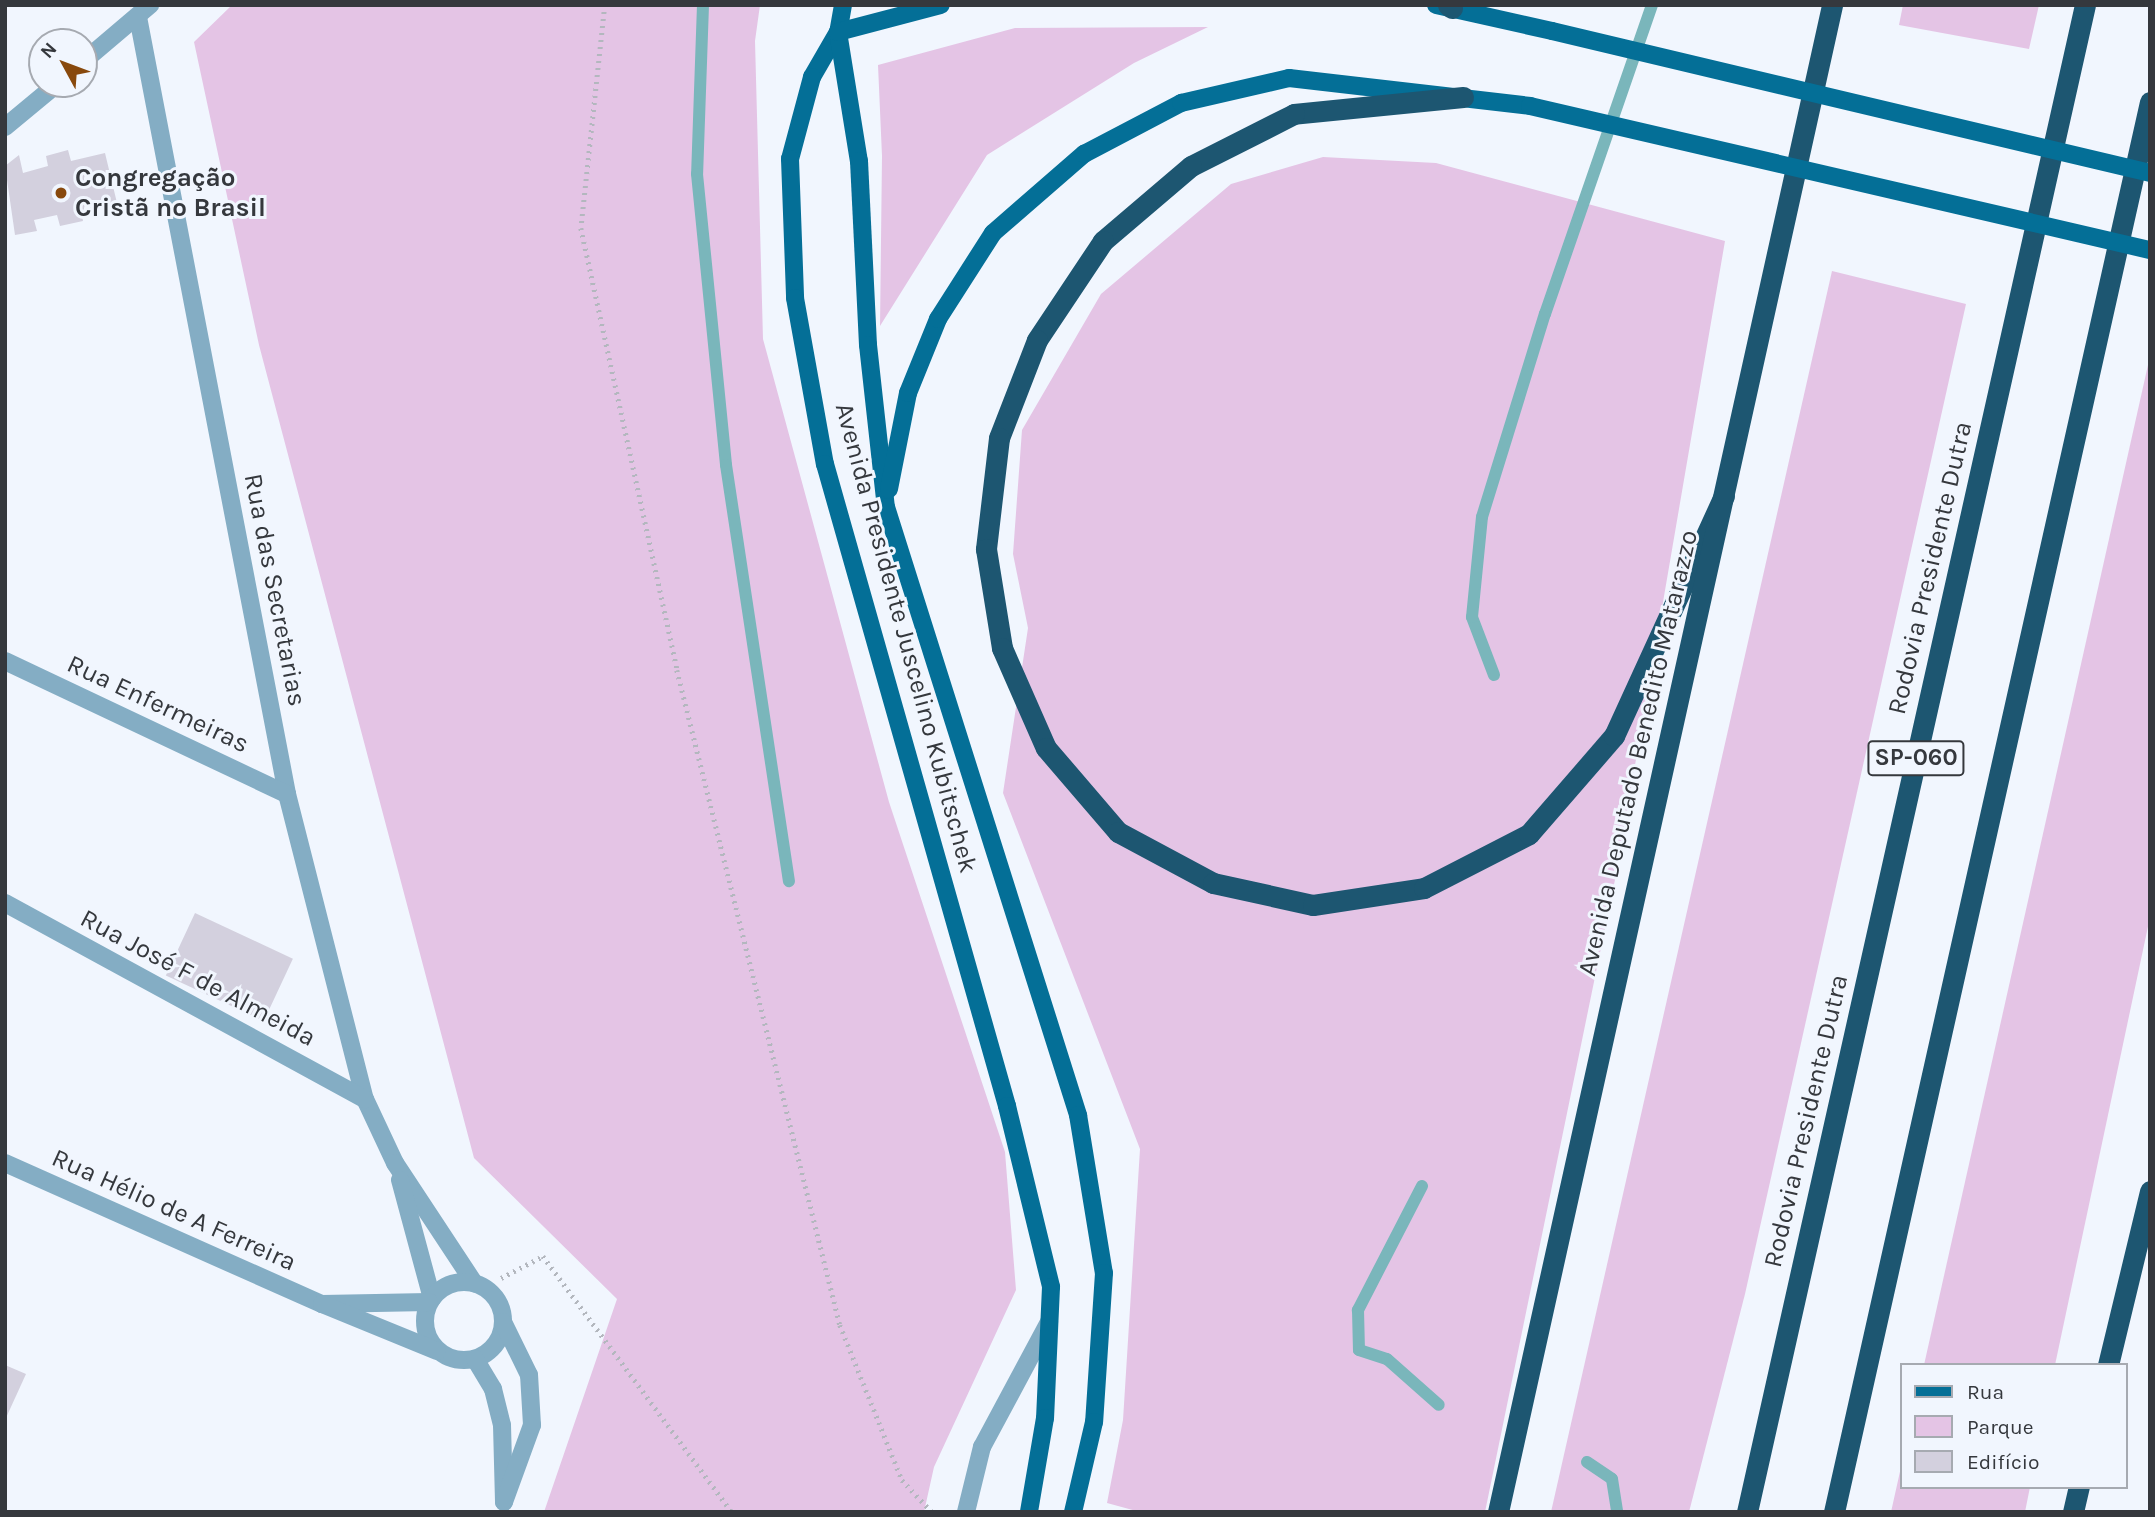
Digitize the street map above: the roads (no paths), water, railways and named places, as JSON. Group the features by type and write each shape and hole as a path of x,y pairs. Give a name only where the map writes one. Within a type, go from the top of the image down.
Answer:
{"highway":[{"name":"Avenida Deputado Benedito Matarazzo","path":"1497,1512 1832,5"},
{"name":"Rodovia Presidente Dutra","path":"1747,1512 2085,5"},
{"path":"1463,97 1294,114 1191,166 1103,241 1037,340 999,438 986,549 1002,648 1046,748 1118,832 1213,883 1313,905 1424,888 1530,834 1614,736 1724,496"},
{"name":"SP-060","path":"1834,1512 2150,102"},
{"path":"2108,1363 2150,1192"},
{"path":"2073,1512 2079,1489"}],"main road":[{"path":"843,5 838,32 941,5"},
{"path":"1445,6 2150,173"},
{"name":"Avenida Presidente Juscelino Kubitschek","path":"838,32 859,161 868,345 886,506 1078,1115 1104,1273 1094,1422 1073,1512"},
{"name":"Avenida Presidente Juscelino Kubitschek","path":"838,32 811,77 790,159 795,298 825,464 1007,1106 1051,1287 1045,1418 1029,1512"},
{"path":"886,506 908,393 938,318 993,233 1084,154 1181,103 1289,78 1530,106 2150,250"}],"street":[{"path":"98,49 144,11"},
{"name":"Rua das Secretarias","path":"144,11 288,794 365,1099 395,1163 480,1286"},
{"path":"5,127 40,98"},
{"name":"Rua Enfermeiras","path":"5,661 288,794"},
{"name":"Rua José F de Almeida","path":"5,903 365,1099"},
{"name":"Rua Hélio de A Ferreira","path":"5,1163 322,1304 440,1352"},
{"name":"Rua das Secretarias","path":"395,1163 431,1300"},
{"path":"501,1507 532,1425 529,1375 503,1322 496,1298 480,1286 448,1285 431,1300 424,1324 440,1352 463,1360 475,1359 495,1345 503,1322"},
{"name":"Rua Hélio de A Ferreira","path":"322,1304 431,1300"},
{"path":"966,1512 982,1447 1049,1322"},
{"path":"475,1359 493,1389 502,1425 501,1507"}],"waterway":[{"path":"703,5 697,174 726,465 789,881"},
{"path":"1494,675 1472,617 1482,517 1545,314 1652,5"},
{"path":"1422,1186 1358,1310 1359,1350 1387,1359 1439,1405"},
{"path":"1587,1462 1612,1479 1617,1512"}],"place":[{"name":"Congregação Cristã no Brasil","path":"61,193"}]}
